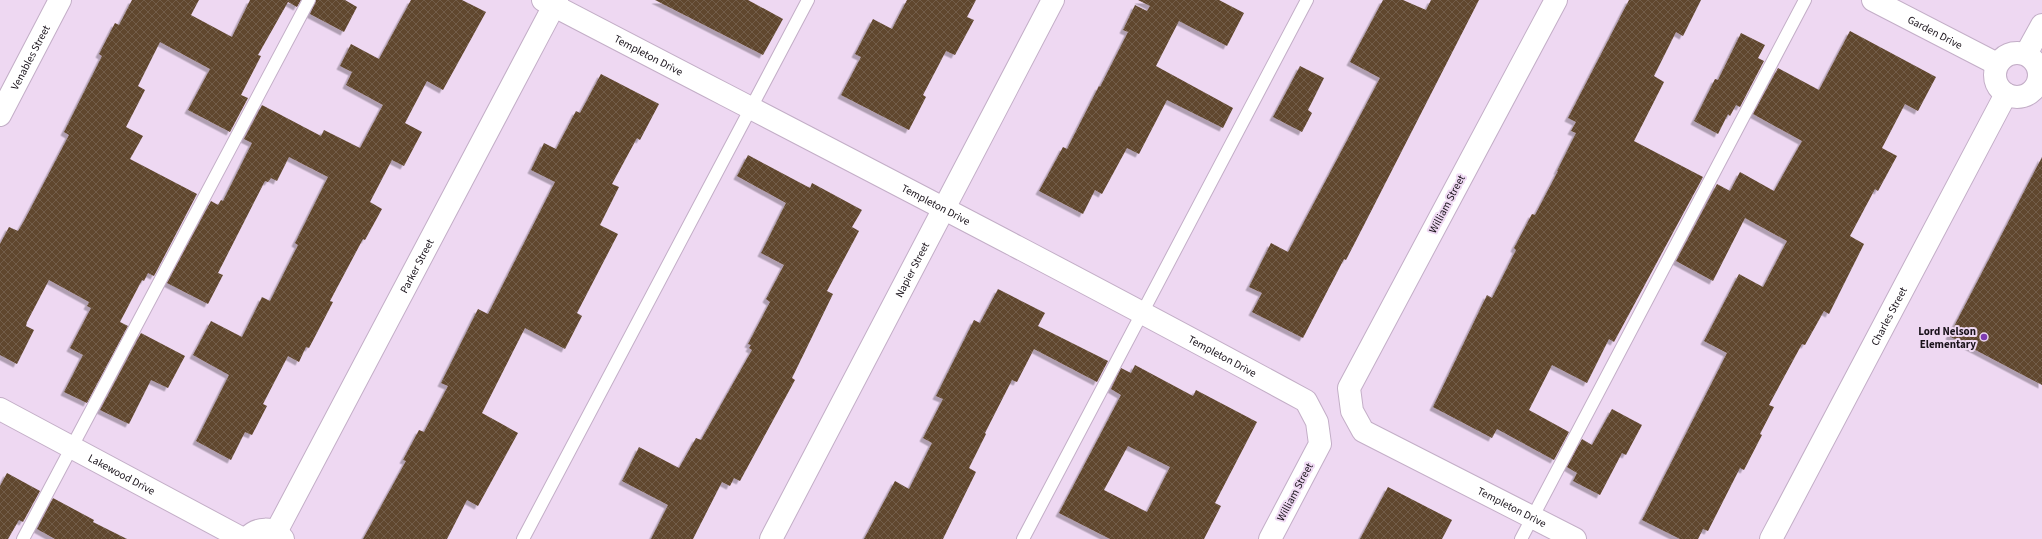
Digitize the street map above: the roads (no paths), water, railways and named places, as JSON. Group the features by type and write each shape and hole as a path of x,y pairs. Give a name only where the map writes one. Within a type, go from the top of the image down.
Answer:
{"street":[{"name":"Venables Street","path":"0,115 60,0"},
{"name":"Napier Street","path":"771,539 1053,0"},
{"name":"William Street","path":"1352,411 1350,388 1556,0"},
{"name":"Garden Drive","path":"1872,0 1997,64"},
{"name":"Templeton Drive","path":"551,2 751,110 1142,311 1306,401 1317,422"},
{"name":"Parker Street","path":"279,536 551,2"},
{"path":"2026,54 2042,25"},
{"path":"2018,52 2026,54 2033,60 2038,68 2039,86 2023,96 2014,97 2006,94 1999,88 1995,81 1997,64 2010,54 2018,52"},
{"name":"Charles Street","path":"1771,539 2006,94"},
{"name":"Lakewood Drive","path":"0,409 243,539"},
{"name":"Templeton Drive","path":"1352,411 1363,431 1575,539"},
{"name":"William Street","path":"1270,539 1320,444 1317,422"},
{"path":"246,539 251,534 259,530 267,529 279,536"}],"lane":[{"path":"23,539 309,0"},
{"path":"523,539 808,0"},
{"path":"1023,539 1307,0"},
{"path":"1521,539 1805,0"}],"place":[{"name":"Lord Nelson Elementary","path":"1984,337"}]}
